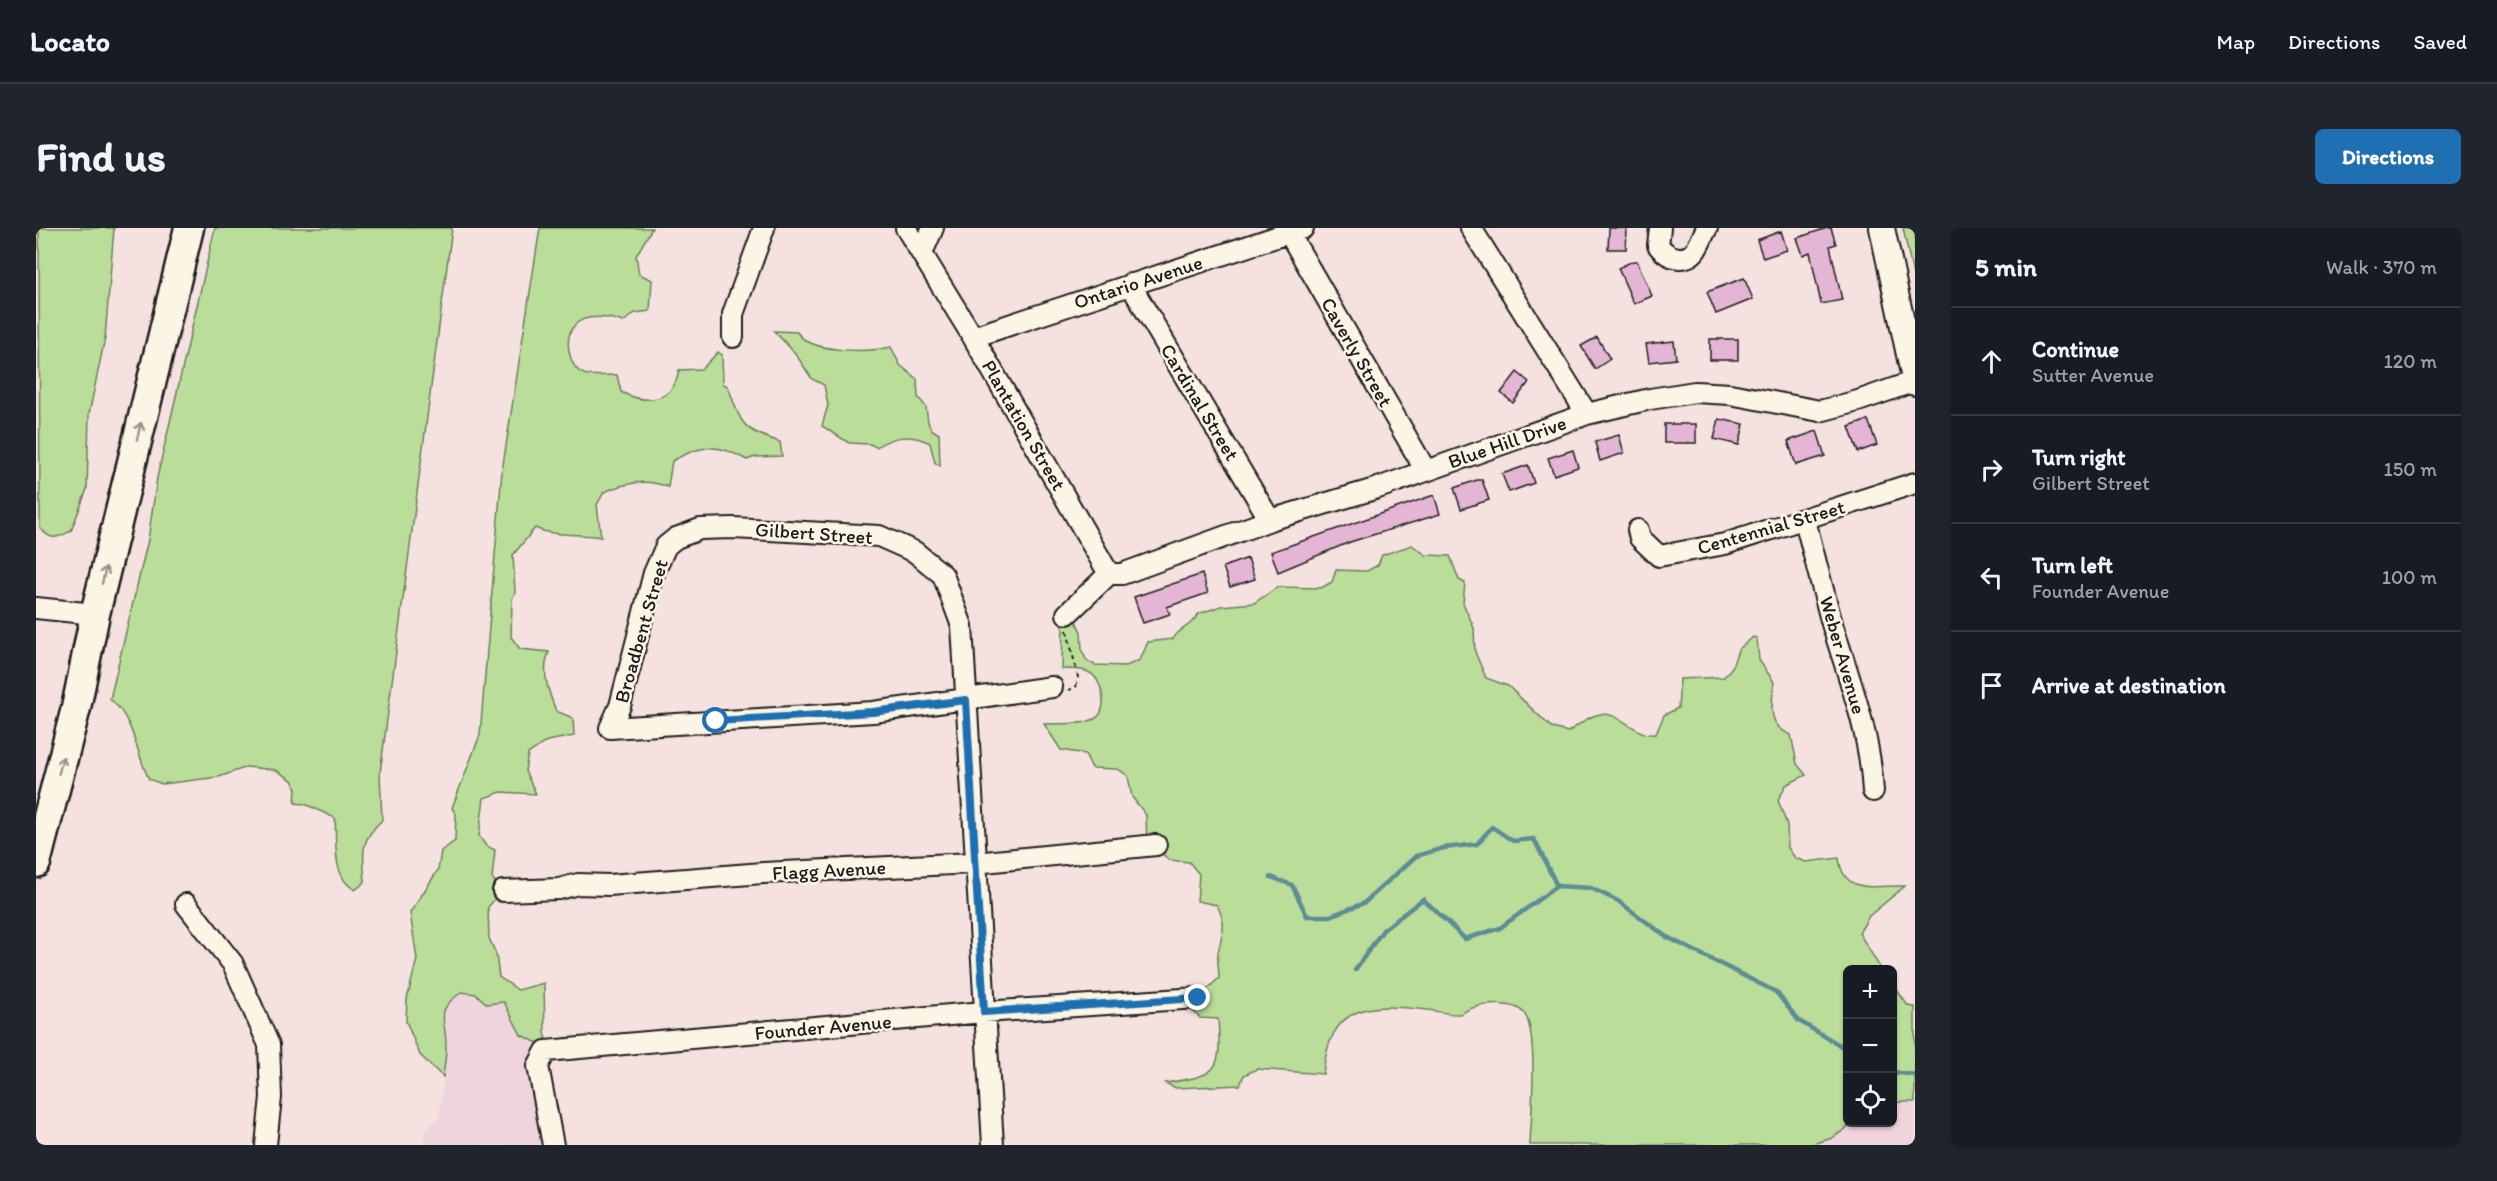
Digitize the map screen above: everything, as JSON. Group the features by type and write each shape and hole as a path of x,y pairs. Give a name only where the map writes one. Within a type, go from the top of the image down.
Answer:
{"highway":[{"path":"36,863 76,708 95,614 189,228"}],"main road":[{"path":"1882,228 1915,382"}],"street":[{"path":"733,337 733,314 764,228"},
{"name":"Plantation Street","path":"906,228 973,337 1108,574"},
{"path":"922,253 933,228"},
{"path":"1471,228 1587,414"},
{"path":"1660,228 1658,245 1669,256 1679,259 1689,256 1698,248 1707,228"},
{"name":"Ontario Avenue","path":"973,337 1284,231"},
{"name":"Caverly Street","path":"1284,231 1426,471"},
{"name":"Cardinal Street","path":"1130,284 1270,519"},
{"name":"Blue Hill Drive","path":"1108,574 1133,570 1270,519 1426,471 1587,414 1650,399 1695,392 1730,394 1820,411 1915,382"},
{"name":"Centennial Street","path":"1638,530 1640,538 1659,556 1725,544 1915,483"},
{"name":"Weber Avenue","path":"1805,520 1833,626 1858,702 1871,763 1873,791"},
{"name":"Gilbert Street","path":"676,537 700,528 879,536 915,552 943,575 954,599 962,626 974,863 993,1145"},
{"name":"Broadbent Street","path":"676,537 666,546 654,573 620,706 610,728 873,712 966,700"},
{"path":"1067,614 1108,574"},
{"path":"36,608 95,614"},
{"path":"966,700 1052,687"},
{"name":"Flagg Avenue","path":"503,891 559,889 578,884 609,885 763,873 974,863 1156,845"},
{"path":"186,904 233,964 269,1045 271,1097 266,1145"},
{"name":"Founder Avenue","path":"553,1145 538,1066 546,1052 984,1012 1198,998"}],"path":[{"path":"1052,687 1065,691 1076,687 1078,677 1067,639 1067,614"}],"shaded area":[{"path":"462,992 476,994 487,1004 504,1001 521,1035 548,1048 546,1065 557,1145 427,1145 423,1134 439,1117 447,1047 441,1013 449,1001"},
{"path":"1909,1100 1915,1102 1915,1145 1810,1145 1832,1138 1846,1127 1897,1127 1897,1102"}],"green space":[{"path":"39,228 114,228 105,338 89,414 87,489 71,531 54,537 40,528"},
{"path":"215,228 452,228 380,773 382,820 366,841 363,855 365,882 355,890 347,884 339,868 335,818 305,804 295,803 296,789 292,780 276,770 247,767 219,777 162,784 149,779 130,726 125,716 110,699 148,540 157,478"},
{"path":"540,228 652,228 636,256 639,274 652,280 650,311 635,313 623,322 597,317 578,322 571,331 568,345 571,360 579,371 592,375 617,375 621,392 640,399 658,398 671,389 679,370 702,369 718,352 722,355 723,384 728,386 744,424 757,433 780,442 782,456 755,457 747,460 718,448 693,451 672,461 668,487 644,482 620,486 604,492 597,505 601,537 551,533 535,528 513,555 515,593 512,599 511,637 520,649 549,652 546,667 548,689 556,711 573,718 574,736 547,741 528,754 525,771 536,794 501,792 484,798 479,836 486,846 495,850 492,878 503,890 488,907 489,938 496,954 499,977 518,990 544,983 545,1032 548,1048 521,1035 504,1002 487,1004 476,994 462,992 447,1005 444,1011 446,1048 443,1077 420,1055 406,1021 407,999 417,959 410,913 438,870 441,851 455,841 456,814 452,808 480,735 502,471"},
{"path":"1903,228 1915,228 1915,284"},
{"path":"774,331 797,332 814,344 841,350 891,347 900,365 917,379 918,397 926,407 928,422 931,429 939,434 940,466 935,463 930,443 923,440 909,437 896,438 876,447 870,444 849,443 822,426 828,405 824,385 812,379 795,353"},
{"path":"1412,545 1426,555 1450,556 1459,580 1465,583 1463,603 1474,628 1475,652 1486,678 1508,686 1552,728 1568,732 1589,718 1604,714 1620,719 1641,732 1656,734 1664,715 1678,708 1680,679 1724,677 1732,667 1738,650 1753,637 1757,638 1759,660 1774,682 1772,713 1774,720 1783,731 1791,735 1797,764 1806,775 1786,785 1778,800 1787,825 1788,848 1795,858 1806,862 1839,858 1847,878 1862,886 1905,886 1869,916 1859,933 1879,965 1843,965 1843,1127 1849,1127 1832,1138 1810,1145 1530,1145 1533,1056 1529,1023 1524,1013 1507,1005 1478,1007 1460,1014 1407,1008 1370,1008 1343,1021 1334,1033 1327,1051 1323,1074 1257,1069 1244,1075 1240,1085 1176,1088 1165,1083 1206,1073 1217,1061 1218,1019 1200,1018 1189,1007 1219,978 1218,956 1223,929 1222,919 1217,905 1197,901 1199,874 1189,862 1169,860 1157,849 1147,847 1146,815 1132,797 1128,776 1118,769 1092,768 1085,754 1061,750 1044,724 1090,721 1100,714 1102,708 1101,688 1094,676 1084,670 1062,669 1063,621 1072,612 1081,632 1082,651 1087,661 1095,665 1126,666 1140,660 1148,642 1173,639 1193,622 1198,614 1221,606 1254,603 1278,587 1321,588 1332,582 1336,570 1367,571 1378,565 1382,555"},
{"path":"1897,990 1908,1006 1915,1007 1915,1102 1897,1102"}],"building":[{"path":"1609,228 1627,228 1626,249 1608,249"},
{"path":"1831,228 1836,244 1830,246 1842,300 1821,304 1810,252 1803,255 1797,238"},
{"path":"1781,231 1787,250 1763,258 1757,240"},
{"path":"1637,261 1652,296 1634,304 1618,268"},
{"path":"1744,278 1753,299 1716,314 1707,292"},
{"path":"1597,337 1610,359 1595,369 1581,346"},
{"path":"1710,339 1738,339 1738,360 1710,360"},
{"path":"1674,341 1676,359 1649,362 1646,344"},
{"path":"1517,372 1529,382 1513,403 1501,393"},
{"path":"1719,419 1744,424 1739,445 1714,439"},
{"path":"1868,420 1877,445 1858,452 1849,427"},
{"path":"1664,424 1696,424 1696,443 1664,443"},
{"path":"1817,431 1825,456 1796,465 1788,441"},
{"path":"1619,435 1624,453 1600,461 1595,442"},
{"path":"1573,450 1578,467 1554,475 1548,458"},
{"path":"1528,465 1534,483 1509,492 1502,474"},
{"path":"1482,480 1489,500 1461,509 1454,488"},
{"path":"1434,495 1440,514 1350,542 1278,572 1271,552"},
{"path":"1248,558 1255,579 1230,587 1223,567"},
{"path":"1202,574 1208,593 1167,607 1170,614 1143,623 1134,597"}],"waterway":[{"path":"1271,877 1292,885 1307,916 1330,916 1364,903 1416,856 1444,848 1477,844 1492,827 1513,841 1534,839 1557,886"},
{"path":"1355,970 1383,930 1423,899 1465,939 1500,928 1557,886 1591,888 1618,901 1667,937 1776,992 1799,1021 1843,1047"},
{"path":"1897,1073 1915,1075"}],"route":[{"path":"716,721 873,712 966,700 984,1012 1198,998"}]}
